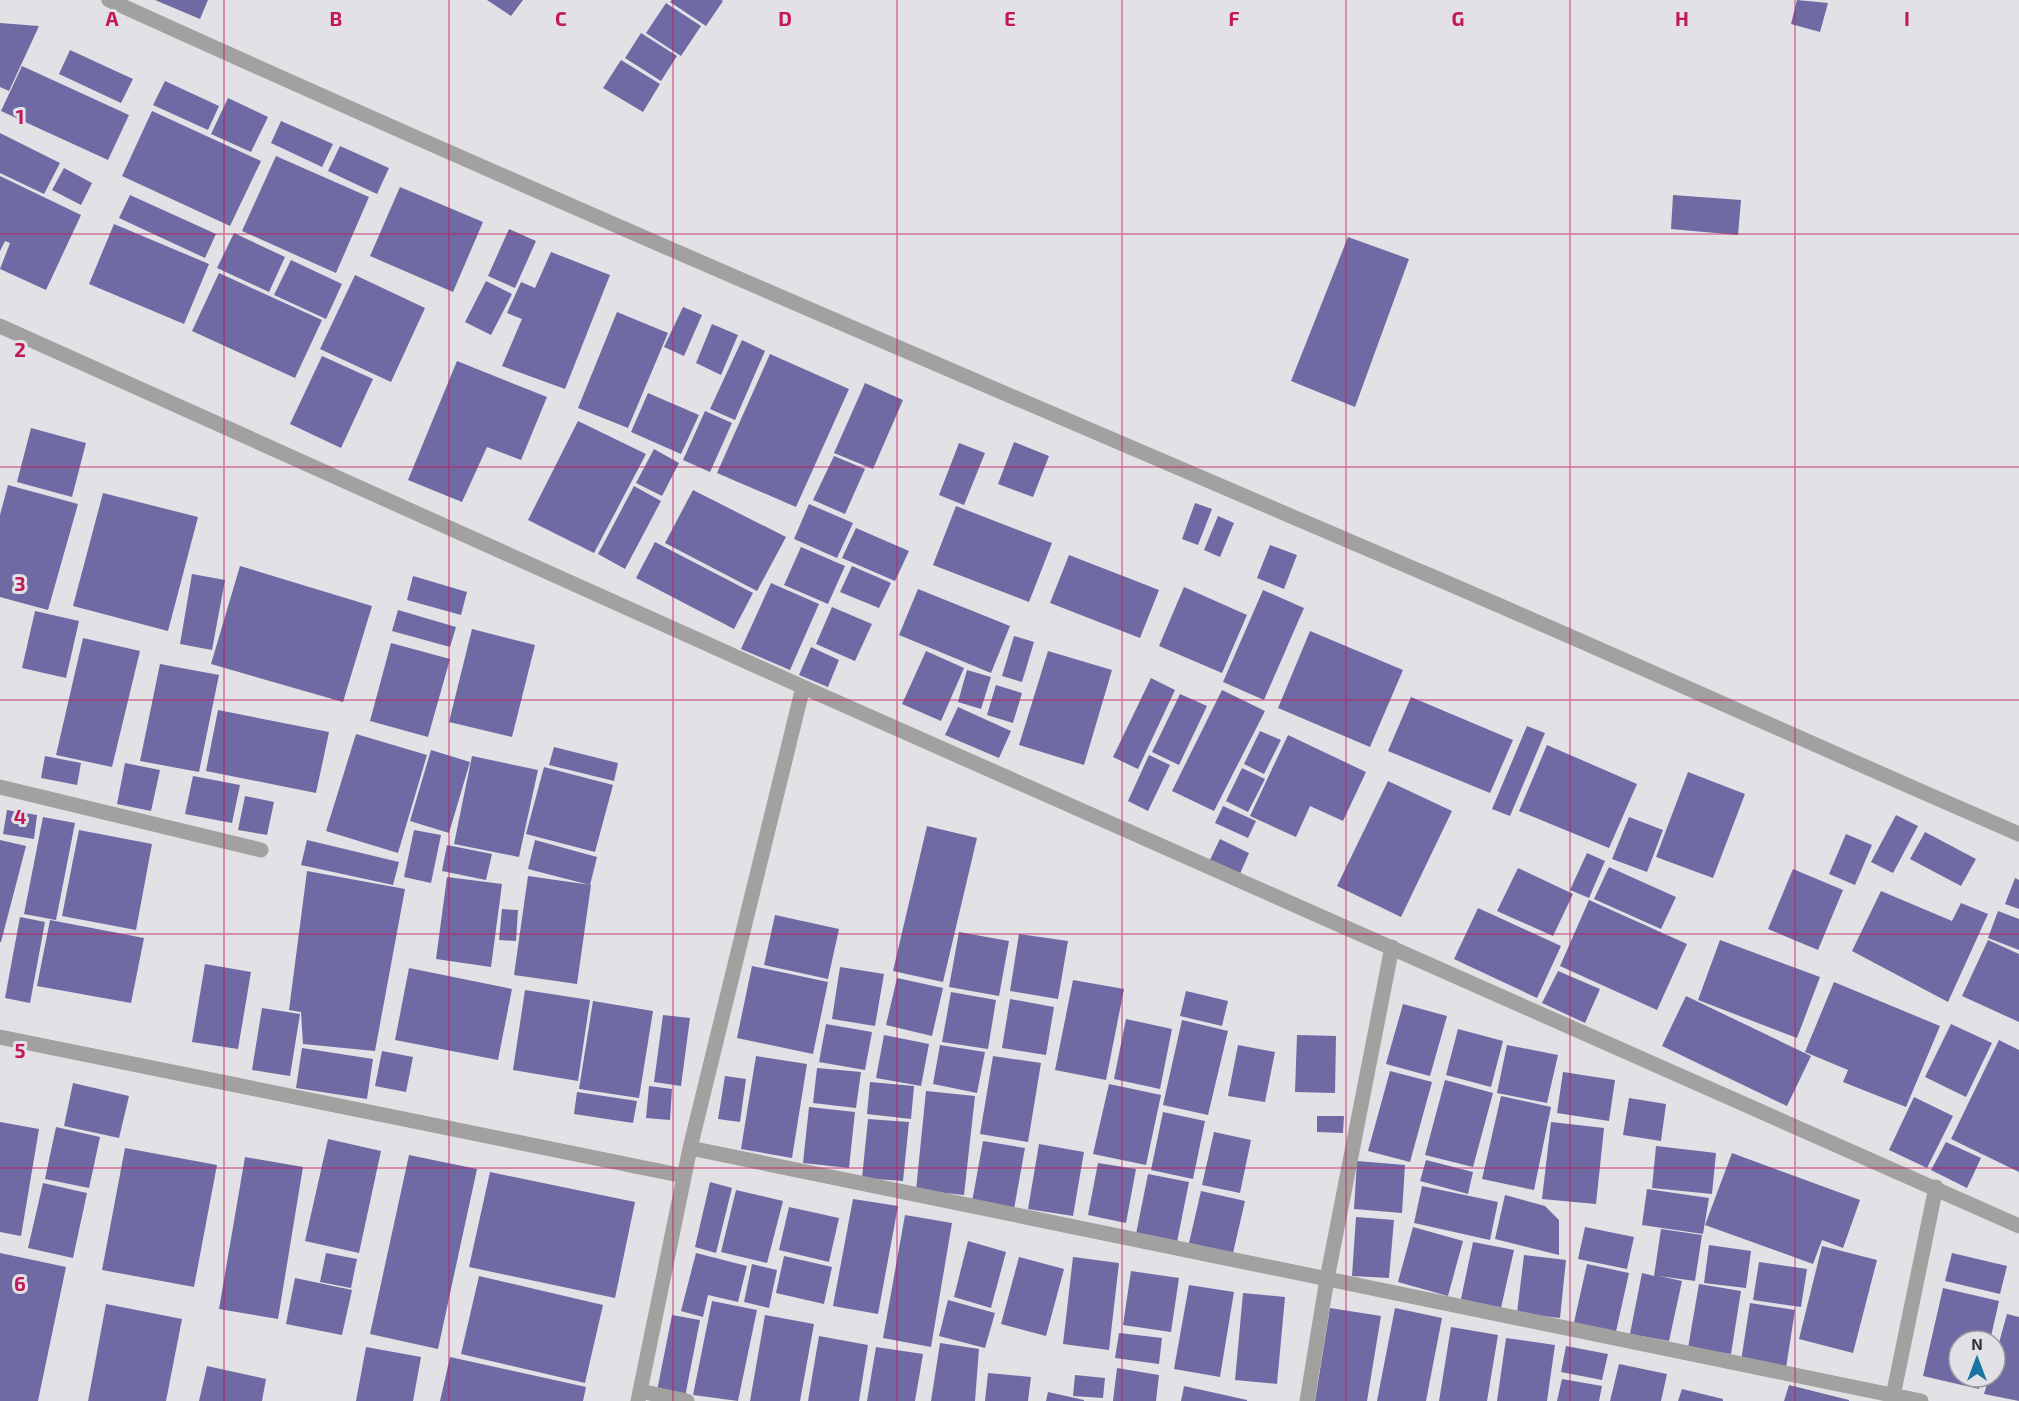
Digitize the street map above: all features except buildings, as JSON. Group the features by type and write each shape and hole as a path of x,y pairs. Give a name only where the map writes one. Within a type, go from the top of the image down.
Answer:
{"street":[{"path":"109,0 715,268 1137,452 1426,573 2019,834"},
{"path":"0,326 802,687 1936,1187 2019,1226"},
{"path":"687,1401 639,1396 690,1148 802,687"},
{"path":"0,787 261,850"},
{"path":"1307,1401 1327,1279 1392,947"},
{"path":"0,1037 684,1176"},
{"path":"690,1148 1893,1398 1921,1401"},
{"path":"1893,1398 1936,1187"}]}
